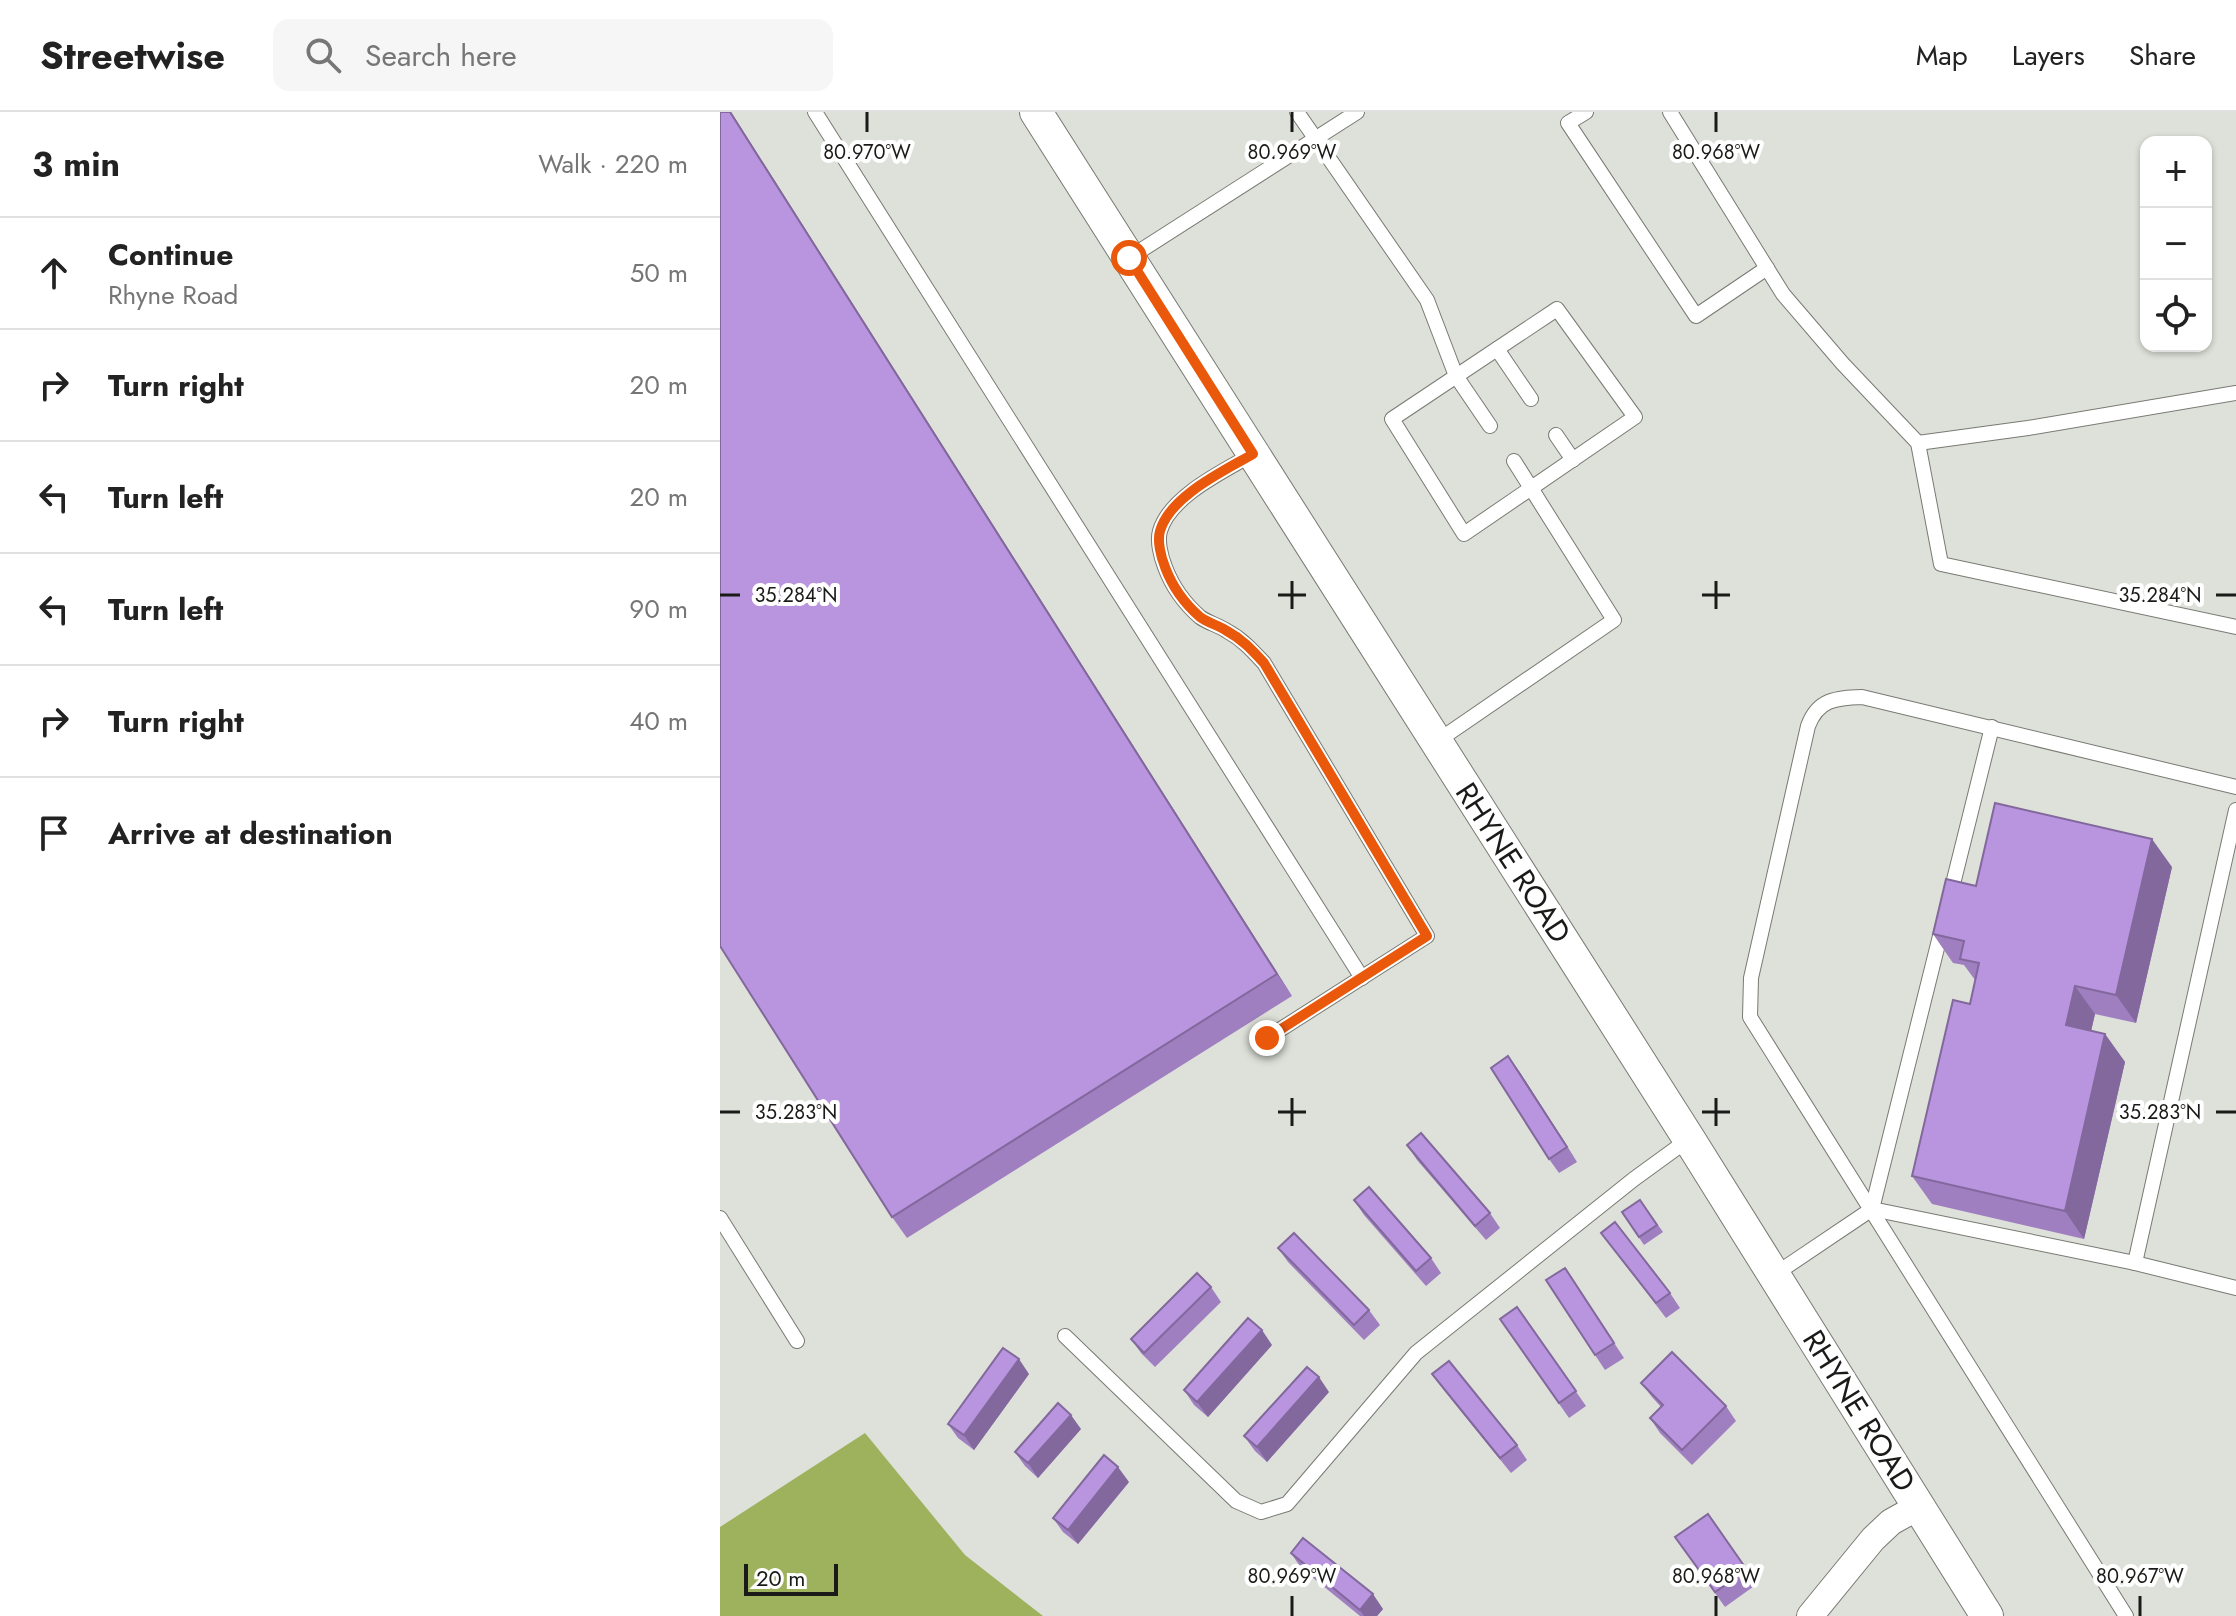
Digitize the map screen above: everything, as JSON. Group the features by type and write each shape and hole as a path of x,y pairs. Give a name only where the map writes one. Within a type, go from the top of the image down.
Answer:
{"street":[{"name":"RHYNE ROAD","path":"1036,112 1689,1139 1987,1616"},
{"path":"1810,1616 1873,1539 1891,1522 1918,1507"}],"lane":[{"path":"815,112 1362,978"},
{"path":"1297,112 1427,300 1456,376 1490,426"},
{"path":"1129,258 1357,112"},
{"path":"1586,112 1568,123 1696,316 1767,268"},
{"path":"1670,112 1783,294 1843,364 1918,443 1941,564 2236,627"},
{"path":"1557,309 1635,417 1464,534 1392,419 1497,349 1557,309"},
{"path":"1497,349 1531,399"},
{"path":"1918,443 2236,393"},
{"path":"1556,435 1573,460"},
{"path":"1253,454 1188,494 1169,515 1160,531 1163,564 1172,584 1190,608 1204,620 1248,645 1264,663 1427,936 1267,1038"},
{"path":"1436,742 1614,620 1514,461"},
{"path":"2126,1616 1750,1017 1751,978 1808,726 1813,713 1834,698 1862,697 2236,787"},
{"path":"1774,1275 1872,1209 1992,727"},
{"path":"2135,1263 2236,810"},
{"path":"1065,1336 1236,1501 1261,1512 1287,1504 1416,1353 1634,1179 1689,1139"},
{"path":"1872,1209 2135,1263 2236,1288"},
{"path":"720,1218 797,1341"}],"green space":[{"path":"865,1433 965,1555 1043,1616 720,1616 720,1527"}],"building":[{"path":"720,112 730,112 1277,974 892,1217 720,946"},
{"path":"1995,803 2152,839 2116,995 2075,986 2066,1025 2105,1034 2065,1211 1912,1176 1953,1000 1970,1004 1979,963 1960,959 1964,941 1933,934 1946,879 1976,886"},
{"path":"1508,1056 1567,1147 1549,1159 1491,1068"},
{"path":"1421,1133 1490,1213 1475,1226 1407,1145"},
{"path":"1369,1187 1431,1258 1416,1271 1354,1200"},
{"path":"1640,1200 1657,1225 1639,1237 1622,1212"},
{"path":"1615,1222 1670,1293 1656,1303 1601,1233"},
{"path":"1294,1233 1369,1310 1354,1325 1278,1248"},
{"path":"1565,1268 1614,1343 1595,1355 1546,1280"},
{"path":"1197,1273 1211,1287 1144,1353 1131,1339"},
{"path":"1517,1307 1576,1391 1559,1403 1500,1319"},
{"path":"1248,1318 1262,1330 1197,1402 1184,1390"},
{"path":"1003,1348 1019,1359 964,1435 948,1424"},
{"path":"1672,1352 1726,1406 1682,1450 1650,1418 1663,1405 1641,1383"},
{"path":"1449,1361 1517,1445 1500,1458 1432,1374"},
{"path":"1307,1367 1319,1377 1257,1447 1244,1436"},
{"path":"1058,1403 1071,1415 1028,1463 1015,1452"},
{"path":"1104,1455 1118,1467 1068,1530 1053,1518"},
{"path":"1708,1514 1747,1570 1715,1592 1675,1537"},
{"path":"1303,1538 1373,1594 1360,1610 1291,1553"}],"route":[{"path":"1129,258 1253,454 1188,494 1169,515 1160,531 1163,564 1172,584 1190,608 1204,620 1248,645 1264,663 1427,936 1267,1038"}]}
